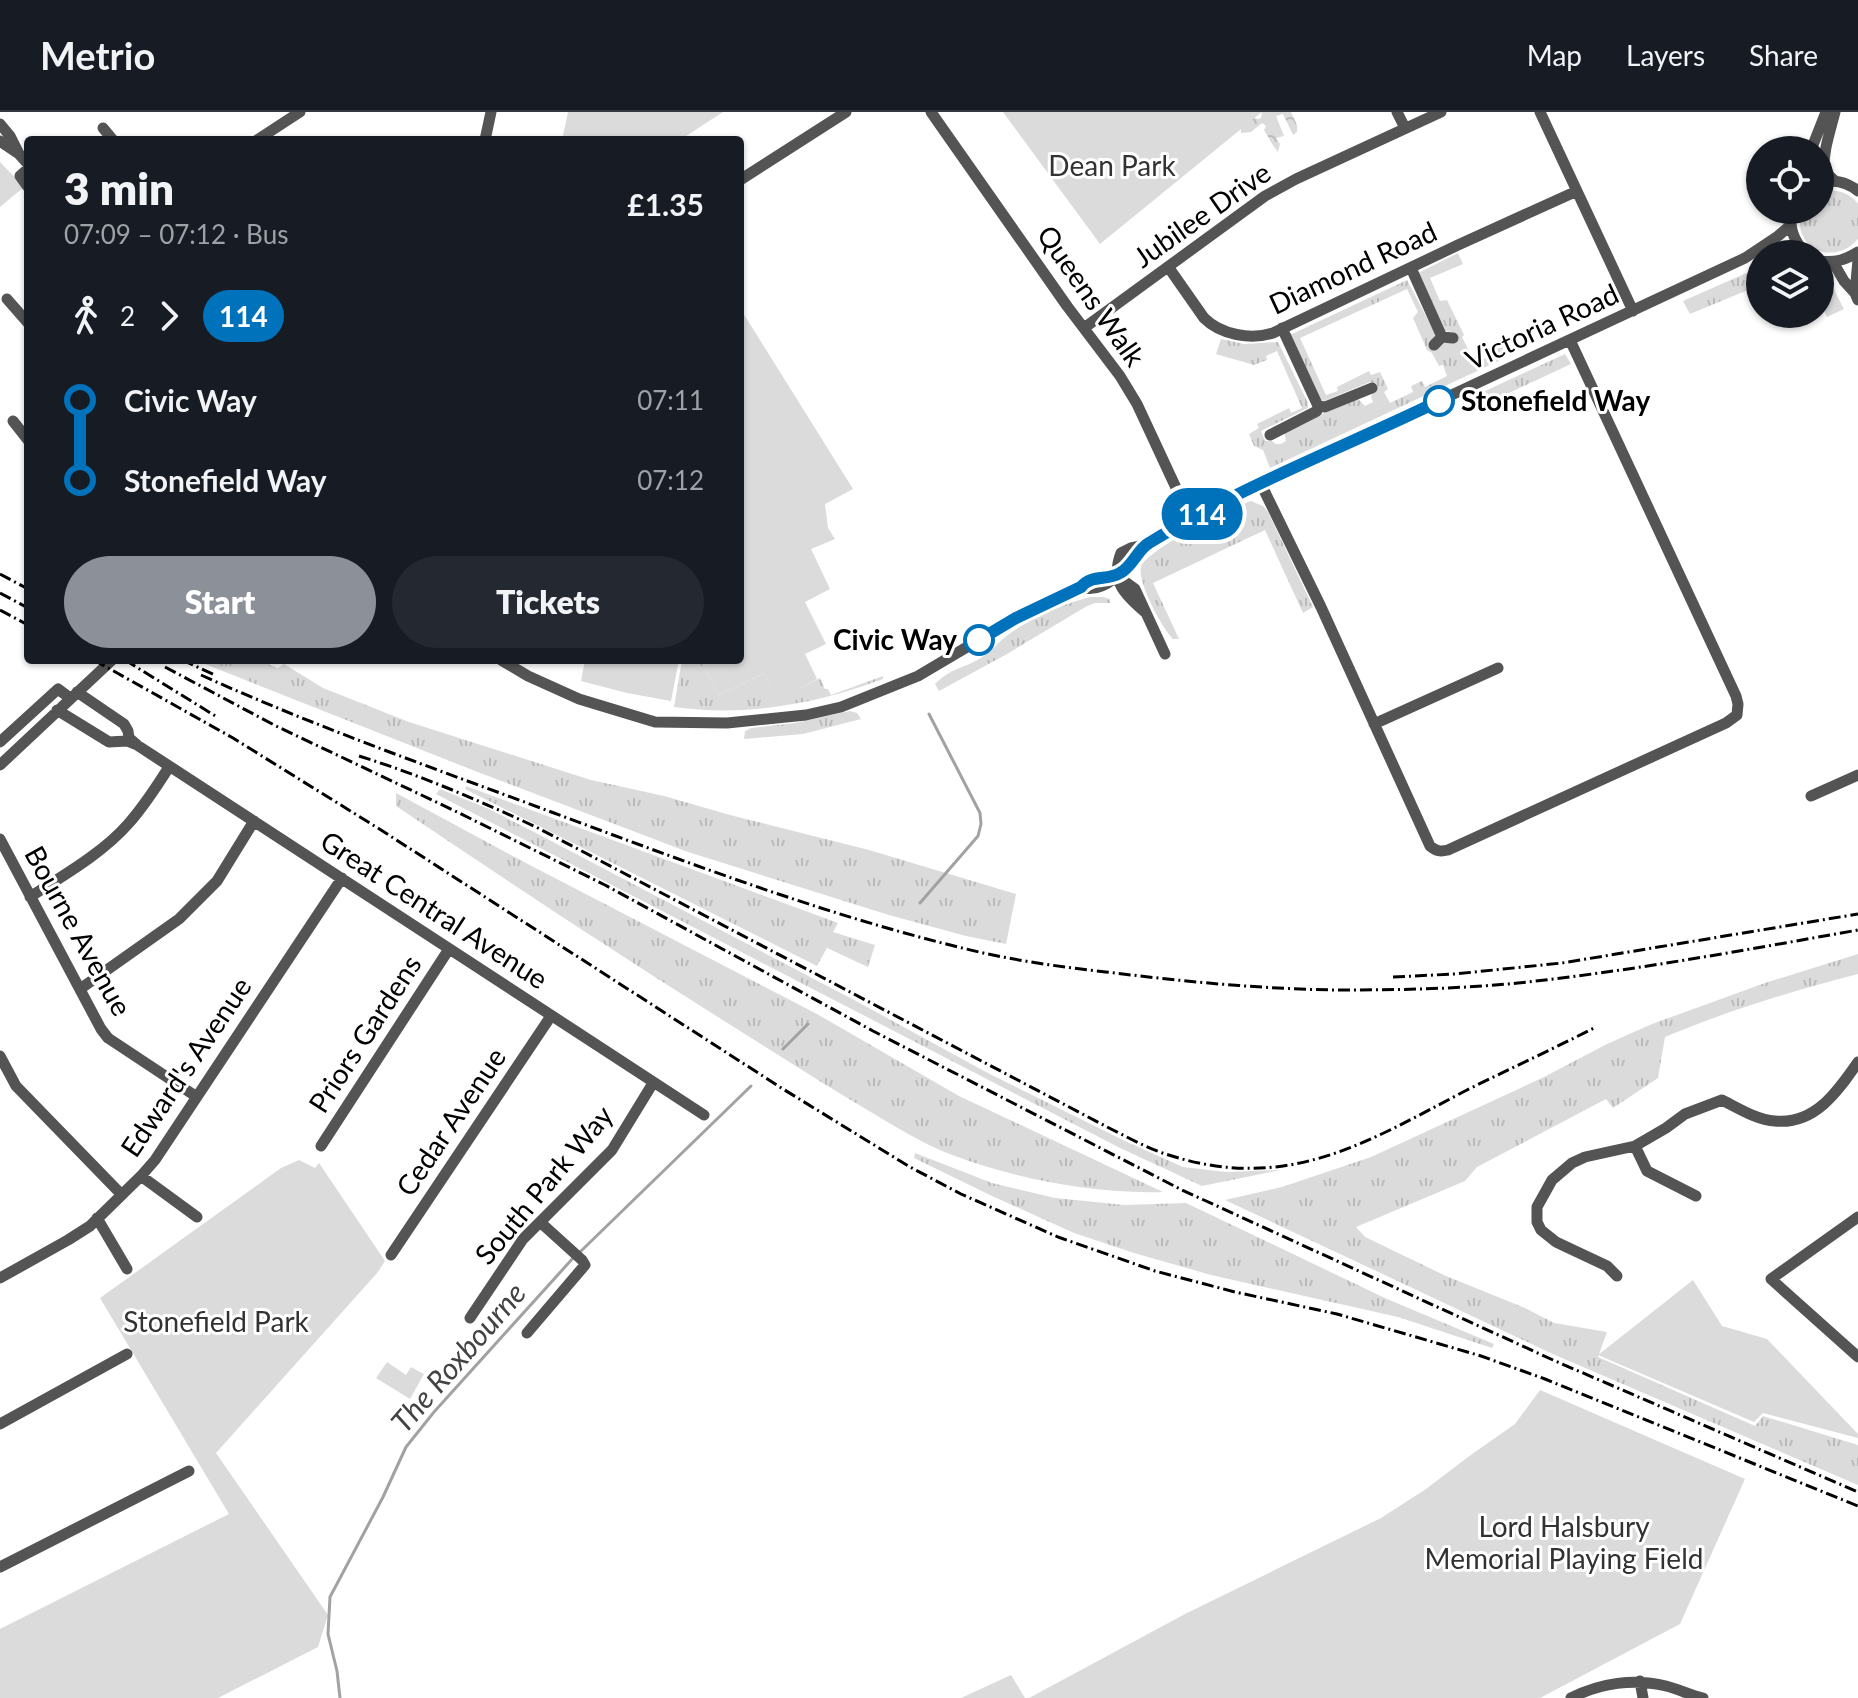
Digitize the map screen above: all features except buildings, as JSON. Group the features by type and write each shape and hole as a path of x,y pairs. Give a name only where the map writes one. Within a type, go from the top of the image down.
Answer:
{"street":[{"path":"263,136 300,112"},
{"path":"486,136 491,112"},
{"path":"744,177 846,112"},
{"name":"Queens Walk","path":"931,112 1120,376 1137,404 1191,520"},
{"path":"1397,112 1405,128"},
{"name":"Jubilee Drive","path":"1084,328 1265,196 1441,112"},
{"path":"1540,112 1633,311"},
{"path":"1817,136 1826,112"},
{"path":"1835,112 1825,147 1824,171 1835,181 1857,189"},
{"path":"0,124 24,161"},
{"path":"103,128 110,136"},
{"path":"0,141 19,154"},
{"name":"Diamond Road","path":"1169,268 1211,325 1237,334 1261,337 1577,191"},
{"path":"1791,225 1795,240"},
{"name":"Victoria Road","path":"508,664 552,688 655,722 727,723 806,715 862,699 918,676 1016,618 1081,587 1099,588 1128,567 1145,545 1261,484 1745,258 1791,225"},
{"path":"1834,261 1846,260 1858,252"},
{"path":"1857,296 1858,260"},
{"path":"1411,268 1443,340"},
{"path":"1834,270 1857,296"},
{"path":"7,299 24,318"},
{"path":"1270,435 1317,411 1318,406 1282,328"},
{"path":"1261,484 1430,846 1441,852 1726,723 1737,715 1736,696 1570,340"},
{"path":"1318,406 1325,407 1372,388"},
{"path":"13,421 24,435"},
{"path":"1117,575 1125,596 1145,612 1165,654"},
{"path":"3,757 108,664"},
{"path":"1374,724 1498,668"},
{"name":"Great Central Avenue","path":"0,742 58,689 78,691 124,724 129,738 169,767 704,1115"},
{"name":"Great Central Avenue","path":"57,710 109,742 127,741 137,745"},
{"path":"30,897 116,836 140,810 169,767"},
{"path":"1811,796 1858,775"},
{"path":"80,989 179,919 217,881 254,821"},
{"name":"Bourne Avenue","path":"0,839 101,1029 108,1038 197,1097"},
{"name":"Edward's Avenue","path":"0,1277 90,1226 155,1160 342,878"},
{"name":"Priors Gardens","path":"321,1146 449,949"},
{"name":"Cedar Avenue","path":"391,1255 551,1016"},
{"path":"0,1056 16,1086 121,1194"},
{"path":"1617,1276 1607,1266 1547,1237 1541,1230 1537,1222 1537,1207 1552,1180 1572,1163 1585,1157 1635,1146 1685,1114 1722,1100 1773,1121 1795,1121 1807,1117 1826,1103 1858,1062"},
{"name":"South Park Way","path":"470,1318 523,1239 612,1150 653,1083"},
{"path":"1635,1146 1647,1171 1696,1196"},
{"path":"141,1176 197,1217"},
{"path":"1858,1217 1771,1279 1858,1357"},
{"path":"97,1218 127,1269"},
{"path":"527,1333 585,1265 540,1222"},
{"path":"1846,1347 1858,1338"},
{"path":"0,1424 127,1354"},
{"path":"0,1567 189,1471"},
{"path":"1640,1681 1643,1698"},
{"path":"1571,1698 1640,1681 1703,1698"}],"green space":[{"path":"568,112 723,112 686,136 563,136"},
{"name":"Dean Park","path":"1003,112 1262,112 1100,244"},
{"path":"1262,112 1291,112 1297,125 1297,132 1293,135 1283,114 1276,116 1284,136 1276,138 1280,144 1278,152 1262,123 1251,132 1241,133 1241,122 1251,117 1261,118"},
{"path":"0,162 24,187 0,207"},
{"path":"1834,191 1846,194 1858,204 1858,239 1848,248 1834,252 1834,240 1806,240 1800,224 1834,224"},
{"path":"1458,253 1463,264 1430,278 1440,301 1447,300 1464,335 1462,337 1469,351 1465,354 1471,365 1494,354 1492,349 1501,344 1507,357 1270,468 1263,450 1254,446 1249,434 1259,428 1257,424 1289,408 1291,413 1302,408 1277,351 1266,356 1267,360 1254,365 1216,354 1221,339 1244,344 1278,342 1308,403 1308,408 1261,431 1265,441 1281,444 1286,441 1284,432 1357,398 1365,406 1373,402 1374,385 1370,382 1324,401 1320,399 1290,335 1407,280 1436,335 1438,348 1452,341 1453,332 1445,331 1418,273","holes":["1407,289 1418,312 1413,318 1427,350 1439,366 1443,365 1447,376 1425,387 1422,381 1411,386 1413,392 1390,403 1380,372 1371,375 1369,371 1326,395 1300,338"]},
{"path":"1746,273 1746,291 1690,314 1683,301"},
{"path":"1834,290 1844,309 1834,314"},
{"path":"744,314 853,489 825,504 828,528 835,539 811,549 830,589 805,602 826,644 805,654 817,679 778,700 764,673 719,695 703,664 744,664"},
{"path":"1565,354 1571,364 1490,402 1485,391"},
{"path":"1251,501 1268,512 1313,607 1303,613 1265,530 1153,583 1179,639 1173,639 1146,593 1141,567 1173,540"},
{"path":"1090,597 1110,599 1110,603 1087,606 939,691 935,684 941,679 982,657 1023,625 1056,608"},
{"path":"205,664 268,664 278,668 284,664 323,688 409,722 591,780 869,850 1016,894 1006,944 889,915 688,852"},
{"path":"584,664 678,664 671,701 581,681"},
{"path":"681,664 703,664 719,695 764,673 778,699 820,678 831,695 883,676 883,679 858,688 832,695 806,701 780,706 728,710 674,707"},
{"path":"850,711 857,713 861,719 803,734 744,739 745,731 751,728 795,723"},
{"path":"466,786 838,923 833,932 875,945 868,967 827,948 817,966 465,789"},
{"path":"440,789 538,834 986,1072 1127,1142 1183,1167 1226,1172 1281,1170 1202,1186 1120,1148 436,794"},
{"path":"396,793 817,1014 959,1096 1163,1192 1111,1191 1058,1184 980,1165 920,1140 787,1060 513,884 396,806"},
{"path":"1858,954 1858,974 1760,1002 1665,1037 1658,1078 1613,1108 1606,1099 1477,1167 1465,1181 1356,1227 1365,1237 1554,1323 1607,1332 1598,1357 1755,1426 1763,1416 1858,1445 1858,1485 1555,1355 1225,1200 1282,1187 1371,1157 1652,1024 1765,983"},
{"path":"915,1153 992,1183 1055,1198 1125,1205 1186,1203 1387,1299 1494,1344 1492,1348 1398,1317 1211,1275 1134,1253 1074,1233 990,1195 914,1158"},
{"name":"Stonefield Park","path":"299,1160 315,1168 319,1163 385,1261 216,1453 328,1615 318,1647 218,1698 0,1698 0,1629 229,1514 100,1298 281,1168"},
{"path":"1693,1280 1722,1326 1767,1339 1858,1434 1858,1438 1763,1413 1754,1422 1598,1355"},
{"path":"387,1362 406,1375 411,1367 424,1374 410,1399 376,1378"},
{"name":"Lord Halsbury Memorial Playing Field","path":"1540,1390 1745,1479 1680,1624 1540,1698 1029,1698 1185,1614 1381,1518 1515,1424"},
{"path":"1011,1675 1025,1698 961,1698"}],"waterway":[{"name":"The Roxbourne","path":"920,903 978,836 981,824 980,813 929,714"},
{"name":"The Roxbourne","path":"783,1049 808,1024"},
{"name":"The Roxbourne","path":"580,1252 751,1086"},
{"name":"The Roxbourne","path":"340,1698 328,1634 330,1597 406,1447 574,1257"}],"railway":[{"path":"0,574 24,587"},
{"path":"0,593 24,606"},
{"path":"0,610 24,623"},
{"path":"101,664 233,738 783,1089 910,1167 961,1194 1058,1237 1155,1271 1337,1314 1481,1356 1858,1506"},
{"path":"131,664 217,717"},
{"path":"191,664 215,675"},
{"path":"165,667 276,726 605,885 873,1031 1182,1190 1553,1360 1858,1492"},
{"path":"201,675 376,747 764,889 925,938 996,956 1046,964 1281,988 1450,988 1518,983 1688,960 1858,930"},
{"path":"359,756 449,788 536,827 1126,1137 1164,1154 1214,1166 1253,1168 1290,1165 1359,1144 1596,1027"},
{"path":"1393,977 1562,963 1858,914"}],"bus line":[{"name":"114","path":"979,640 1016,618 1081,587 1090,579 1117,575 1128,567 1145,545 1234,497 1439,401"}],"place":[{"name":"Stonefield Way","path":"1439,401"},
{"name":"Civic Way","path":"979,640"}]}
